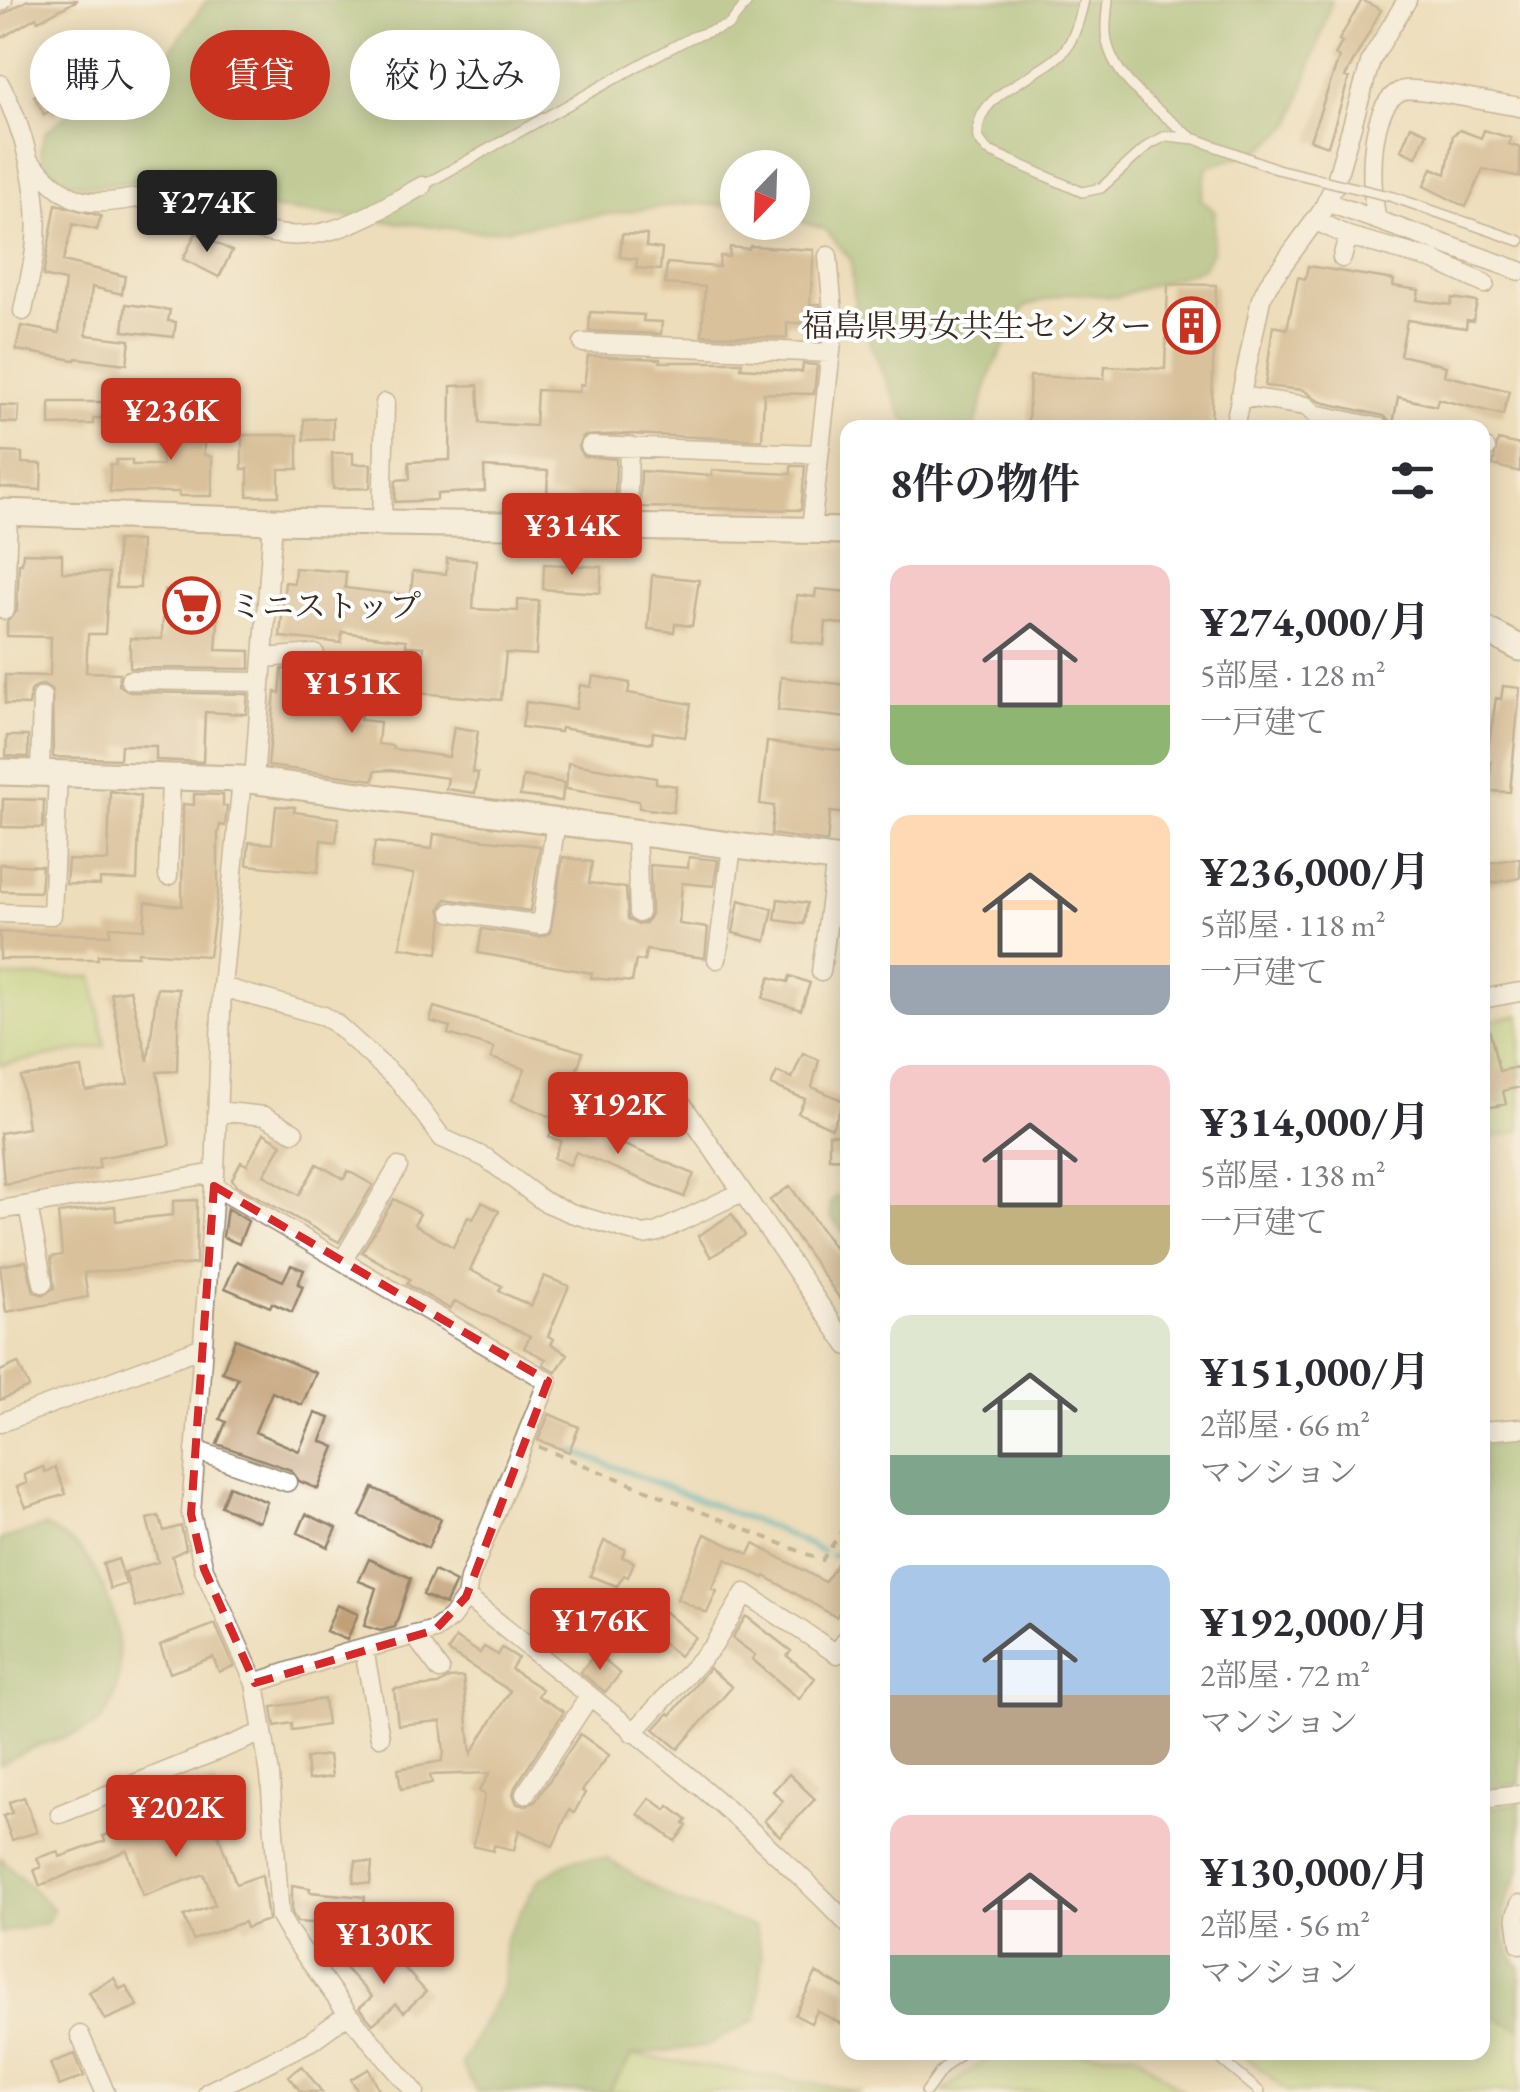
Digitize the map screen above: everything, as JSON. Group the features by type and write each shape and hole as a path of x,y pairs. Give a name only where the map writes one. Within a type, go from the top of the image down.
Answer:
{"street":[{"path":"1236,420 1261,300 1336,184 1370,60 1407,0"},
{"path":"0,84 21,130 30,162 36,246 23,312"},
{"path":"1376,220 1374,140 1392,96 1410,89 1520,107"},
{"path":"30,162 66,195 80,202 94,204 171,195 246,227 299,234 330,233 352,226 422,186"},
{"path":"1326,202 1520,270"},
{"path":"1314,220 1348,236 1434,260 1485,284"},
{"path":"1342,258 1348,236"},
{"path":"810,529 834,324 828,256"},
{"path":"583,343 831,354"},
{"path":"1240,396 1306,406 1315,414 1343,420"},
{"path":"382,523 385,403"},
{"path":"590,446 817,454"},
{"path":"627,527 629,446"},
{"path":"5,610 4,512 273,521 840,530"},
{"path":"273,521 261,682 222,987 215,1179 191,1514 197,1547 256,1684 270,1776 280,1916 348,2014 415,2092"},
{"path":"1490,632 1520,648"},
{"path":"263,658 315,654"},
{"path":"130,680 261,682"},
{"path":"0,913 52,915 49,773 42,698"},
{"path":"0,772 248,780 840,860"},
{"path":"168,876 172,776"},
{"path":"452,912 542,925 556,821"},
{"path":"636,833 639,913"},
{"path":"718,959 732,847"},
{"path":"820,972 840,870"},
{"path":"222,987 335,1022 400,1082 442,1138 486,1158 543,1201 571,1213 644,1234 658,1232 740,1193"},
{"path":"1490,998 1520,992"},
{"path":"602,1092 618,1087 684,1107 840,1335"},
{"path":"218,1111 264,1116 294,1132"},
{"path":"343,1260 398,1168"},
{"path":"0,1210 215,1179 343,1260 545,1377 548,1388 459,1609 435,1630 256,1684"},
{"path":"28,1206 43,1283"},
{"path":"0,1424 203,1347"},
{"path":"1490,1430 1520,1428"},
{"path":"195,1450 287,1482"},
{"path":"634,1732 713,1646 744,1593 836,1654 840,1648"},
{"path":"466,1598 634,1732 768,1847 840,1916"},
{"path":"414,1636 440,1670"},
{"path":"364,1649 380,1737"},
{"path":"525,1794 590,1697"},
{"path":"60,1814 262,1733"},
{"path":"1490,1799 1520,1794"},
{"path":"1520,1904 1516,1915 1520,1944"},
{"path":"208,2092 311,2041 348,2014"},
{"path":"80,2035 105,2092"}],"lane":[{"path":"422,186 692,37 729,25 749,0"},
{"path":"1084,0 1074,33 1062,53 996,98 980,116 977,132 981,143 994,155 1082,192 1101,188 1158,139 1194,138 1277,169 1393,197 1520,241"},
{"path":"1108,0 1106,38 1120,70 1148,102 1194,138"},
{"path":"926,2092 953,2060"},
{"path":"1222,2060 1260,2092"}],"path":[{"path":"526,1441 822,1560 840,1534"}],"highlighted area":[{"path":"214,1186 548,1381 466,1597 435,1630 255,1683 204,1569 191,1514"}],"shaded area":[{"path":"793,548 840,549 840,847 751,835"}],"green space":[{"path":"207,0 1332,0 1292,124 1261,150 1207,167 1201,199 1215,212 1212,251 1204,268 1116,297 1069,293 1025,306 991,372 977,420 903,417 855,309 851,260 825,229 810,224 810,150 720,150 720,206 688,203 483,232 231,204 159,180 96,186 70,183 47,168 40,151 45,133 61,120 170,120 170,51"},
{"path":"0,977 93,977 105,1046 0,1065"},
{"path":"1520,1015 1520,1131 1490,1137 1490,1021"},
{"path":"840,1197 840,1228 831,1217 830,1204"},
{"path":"1520,1441 1520,1784 1490,1789 1490,1443"},
{"path":"45,1526 78,1548 102,1584 117,1633 118,1682 111,1704 94,1726 27,1750 0,1765 0,1540"},
{"path":"1520,1802 1520,1868 1507,1899 1504,1920 1508,1950 1520,1966 1520,2029 1490,2014 1490,1807"},
{"path":"0,1857 53,1909 47,1923 0,1933"},
{"path":"574,1859 607,1859 678,1902 755,1927 762,1959 757,2019 706,2046 633,2055 608,2092 477,2092 461,2064 503,1986 505,1940 539,1879"},
{"path":"1490,2014 1520,2029 1520,2092 1289,2092 1250,2060 1490,2060"},
{"path":"633,2055 862,2092 608,2092"},
{"path":"985,2060 1144,2060 1183,2092 943,2092"}],"building":[{"path":"28,0 78,0 38,21 36,17 0,39 0,16"},
{"path":"1362,0 1381,10 1345,77 1349,78 1328,146 1310,140 1339,58 1335,55 1342,42 1339,40"},
{"path":"1411,126 1427,133 1416,157 1401,150"},
{"path":"1460,130 1481,138 1484,130 1511,138 1509,144 1520,148 1520,177 1483,169 1466,207 1424,186 1432,168 1446,174 1453,135"},
{"path":"56,204 101,216 97,230 73,224 63,261 125,276 122,294 92,287 86,335 130,340 127,364 16,350 21,326 59,333 65,281 43,276"},
{"path":"196,233 232,251 219,277 183,259"},
{"path":"622,234 647,235 646,247 662,249 660,270 636,268 637,259 620,257"},
{"path":"730,247 814,250 810,304 820,304 821,323 787,323 787,338 702,335 705,287 665,284 667,263 719,267 720,256 729,257"},
{"path":"1308,266 1394,280 1393,286 1419,290 1417,300 1451,305 1452,298 1477,302 1473,321 1467,320 1466,328 1407,320 1400,355 1446,366 1444,375 1509,391 1503,415 1438,399 1436,406 1398,397 1394,420 1388,420 1321,402 1303,390 1265,386 1273,326 1287,329 1298,277 1305,279"},
{"name":"福島県男女共生センター","path":"1168,284 1216,285 1211,420 1028,420 1030,376 1104,379 1105,366 1165,369"},
{"path":"126,304 170,310 168,321 176,322 174,337 123,331"},
{"path":"590,312 644,315 643,321 662,322 661,334 589,331"},
{"path":"588,356 660,362 742,362 741,368 802,372 803,364 817,365 814,394 764,393 762,440 628,434 583,436 578,447 583,456 616,459 615,499 602,498 602,504 547,496 548,471 484,467 485,491 437,494 437,500 395,502 396,480 410,479 409,462 450,460 451,386 478,385 480,423 535,426 537,390 579,392 580,384 584,385"},
{"path":"50,402 137,402 138,418 93,418 93,424 50,425"},
{"path":"0,405 19,406 18,423 0,422"},
{"path":"173,414 204,414 204,455 212,457 212,496 110,492 110,465 116,465 116,460 132,460 132,465 162,465 162,420 173,420"},
{"path":"333,418 333,439 304,440 304,419"},
{"path":"242,435 298,435 298,469 279,469 279,496 248,496 248,469 242,469"},
{"path":"1498,440 1520,445 1520,472 1493,465"},
{"path":"0,452 22,453 22,463 42,464 41,490 0,487"},
{"path":"332,453 353,453 353,464 371,464 370,488 333,489"},
{"path":"791,466 805,466 801,510 640,507 641,471 712,476 712,470 791,474"},
{"path":"117,540 141,541 140,588 116,588"},
{"path":"23,553 62,554 62,572 109,573 105,634 88,634 86,672 120,673 119,685 130,692 248,694 246,714 205,712 203,762 156,760 156,746 121,745 120,759 53,757 52,690 37,686 31,691 29,705 5,704 5,675 50,676 51,637 7,636 7,622 17,611"},
{"path":"447,558 476,560 473,609 518,611 518,600 539,601 536,655 506,653 501,700 419,693 424,647 406,646 406,640 342,632 341,643 280,637 285,582 294,583 295,568 346,572 345,588 411,596 413,571 446,574"},
{"path":"544,564 602,567 600,593 543,589"},
{"path":"652,575 699,580 692,626 675,624 674,632 648,629"},
{"path":"816,589 840,591 840,624 826,622 824,645 791,641 797,595 815,597"},
{"path":"164,590 220,593 216,650 250,651 250,669 130,668 130,638 162,639"},
{"path":"282,669 297,670 297,675 366,680 360,720 380,722 378,744 393,749 449,757 454,727 478,731 472,772 478,773 475,793 446,789 448,778 391,770 375,771 374,780 268,766 275,692 280,693"},
{"path":"593,676 630,683 628,693 691,704 685,737 653,732 652,743 561,728 560,732 522,727 526,702 576,709 580,685 591,687"},
{"path":"781,677 840,684 840,717 778,710"},
{"path":"1503,686 1520,688 1510,792 1490,791 1490,736 1496,698 1501,699"},
{"path":"7,736 28,736 28,757 6,756"},
{"path":"767,742 840,750 840,813 830,812 827,842 771,834 774,806 760,804"},
{"path":"568,763 656,778 656,783 676,786 673,812 639,808 639,801 566,789"},
{"path":"523,776 564,783 562,801 520,796"},
{"path":"110,791 140,796 137,880 100,879 100,885 66,884 68,860 108,861"},
{"path":"194,794 223,795 223,806 227,806 225,826 220,825 218,833 218,892 209,956 138,952 138,956 98,955 98,959 0,959 0,932 110,935 110,927 144,929 146,902 182,906 183,804 194,805"},
{"path":"3,799 44,800 43,828 2,827"},
{"path":"276,806 339,818 336,842 321,840 318,872 247,865 249,842 272,844"},
{"path":"434,834 540,846 530,911 446,899 440,909 443,920 438,953 400,947 414,874 371,868 375,842 432,849"},
{"path":"563,857 592,862 589,883 626,888 628,919 638,925 646,923 651,914 650,865 688,868 689,857 718,860 714,886 682,883 679,924 708,928 705,958 646,950 644,961 636,960 632,982 591,978 592,973 478,953 482,929 539,937 550,933"},
{"path":"1520,858 1520,878 1490,884 1490,863"},
{"path":"0,864 42,866 40,892 0,891"},
{"path":"778,899 807,903 804,924 775,920"},
{"path":"739,900 773,909 766,941 733,933"},
{"path":"790,976 810,983 801,1010 763,998 770,977 788,982"},
{"path":"157,988 179,989 177,1071 157,1072 170,1145 98,1158 100,1168 4,1184 0,1133 28,1128 21,1077 82,1068 86,1091 128,1084 111,993 130,990 148,1061"},
{"path":"434,1007 583,1052 572,1084 567,1082 553,1118 512,1100 525,1069 491,1058 494,1048 448,1034 450,1027 430,1021"},
{"path":"1490,1032 1499,1071 1517,1067 1520,1087 1503,1091 1506,1104 1490,1107"},
{"path":"803,1053 819,1060 812,1087 840,1099 832,1128 798,1113 805,1099 771,1085 777,1072 792,1078"},
{"path":"557,1117 694,1174 684,1197 576,1152 570,1165 554,1158 561,1141 549,1137"},
{"path":"264,1133 282,1144 264,1175 299,1195 317,1164 344,1179 348,1171 373,1185 339,1242 236,1185 232,1179 241,1162 247,1165"},
{"path":"829,1134 840,1135 840,1159 829,1158"},
{"path":"790,1186 840,1256 840,1299 770,1200"},
{"path":"394,1199 420,1214 414,1224 453,1247 468,1217 473,1219 482,1202 499,1211 470,1270 502,1286 499,1291 531,1306 544,1276 569,1286 548,1336 554,1339 551,1344 568,1354 556,1372 543,1364 546,1359 524,1348 530,1336 455,1301 450,1309 407,1284 410,1279 362,1252"},
{"path":"197,1200 196,1264 84,1273 88,1297 6,1312 0,1266 26,1261 34,1292 44,1295 54,1288 51,1257 62,1255 58,1213 115,1206 116,1221 173,1215 173,1201"},
{"path":"227,1208 248,1221 239,1244 223,1237"},
{"path":"732,1214 745,1235 711,1257 698,1236"},
{"path":"237,1261 283,1281 291,1265 304,1270 298,1284 303,1286 292,1312 225,1288"},
{"path":"235,1339 316,1373 302,1405 272,1392 255,1432 299,1451 315,1413 330,1418 321,1441 335,1447 318,1489 299,1481 291,1470 217,1444 226,1422 220,1419 238,1378 222,1372"},
{"path":"18,1363 29,1387 0,1400 0,1371"},
{"path":"549,1414 579,1427 569,1452 538,1440"},
{"path":"43,1467 45,1472 55,1467 66,1494 26,1507 17,1487 27,1483 24,1475"},
{"path":"229,1486 267,1502 259,1522 221,1506"},
{"path":"373,1488 441,1519 428,1548 360,1516"},
{"path":"306,1514 337,1528 328,1547 298,1533"},
{"path":"159,1516 164,1531 181,1526 186,1549 172,1556 183,1593 136,1607 125,1572 158,1562 147,1519"},
{"path":"705,1534 749,1554 754,1544 825,1582 840,1559 840,1611 836,1617 765,1576 726,1559 712,1589 717,1591 707,1613 677,1599"},
{"path":"604,1541 625,1549 622,1557 634,1562 628,1577 624,1575 617,1586 590,1576"},
{"path":"118,1559 126,1584 110,1589 103,1564"},
{"path":"369,1559 411,1578 395,1627 381,1631 364,1626 376,1588 359,1581"},
{"path":"434,1571 456,1582 445,1605 423,1595"},
{"path":"337,1605 358,1614 347,1640 326,1631"},
{"path":"658,1606 695,1637 679,1656 642,1625"},
{"path":"746,1616 791,1651 787,1656 815,1678 799,1699 732,1638"},
{"path":"215,1624 234,1666 219,1672 213,1657 170,1673 160,1645"},
{"path":"456,1638 480,1653 484,1647 498,1655 502,1648 518,1658 511,1669 542,1689 538,1696 564,1712 515,1787 517,1804 535,1802 580,1734 609,1755 582,1791 585,1793 574,1813 569,1810 553,1846 519,1830 514,1850 494,1845 493,1851 473,1846 485,1795 479,1791 490,1773 430,1775 432,1783 401,1789 398,1769 442,1761 444,1753 441,1721 398,1725 394,1689 438,1685 449,1678 463,1677 471,1754 510,1691 448,1651"},
{"path":"596,1653 620,1674 605,1692 580,1672"},
{"path":"709,1668 732,1687 678,1749 654,1729 671,1715"},
{"path":"324,1699 327,1725 292,1730 292,1723 275,1726 272,1707"},
{"path":"329,1755 332,1777 308,1780 306,1758"},
{"path":"789,1774 815,1799 780,1836 764,1821 783,1801 773,1791"},
{"path":"215,1782 222,1804 209,1809 236,1884 262,1875 268,1920 246,1928 244,1922 193,1940 184,1916 215,1905 204,1874 143,1896 127,1850 40,1886 34,1870 41,1867 37,1858 58,1851 60,1857 105,1841 103,1836 140,1823 136,1813"},
{"path":"24,1797 37,1832 12,1840 3,1816 12,1813 9,1802"},
{"path":"650,1798 687,1820 675,1841 638,1814"},
{"path":"356,1861 372,1863 370,1884 353,1882"},
{"path":"292,1885 310,1888 310,1892 365,1897 361,1926 297,1922 292,1913"},
{"path":"361,1952 383,1975 398,1961 426,1992 404,2012 396,2004 373,2024 359,2008 372,1997 344,1967"},
{"path":"816,1973 840,1986 840,2023 817,2011 811,2023 795,2015"},
{"path":"114,1978 120,1989 126,1986 138,2006 105,2020 89,1992"},
{"path":"75,2054 84,2076 59,2086 50,2063"},
{"path":"302,2066 322,2092 301,2092 289,2076"},
{"path":"369,2069 380,2092 358,2092 351,2079"}],"waterway":[{"path":"573,1451 822,1551"},
{"path":"831,1555 840,1553"}],"place":[{"name":"福島県男女共生センター","path":"1191,326"},
{"name":"ミニストップ","path":"191,606"}]}
